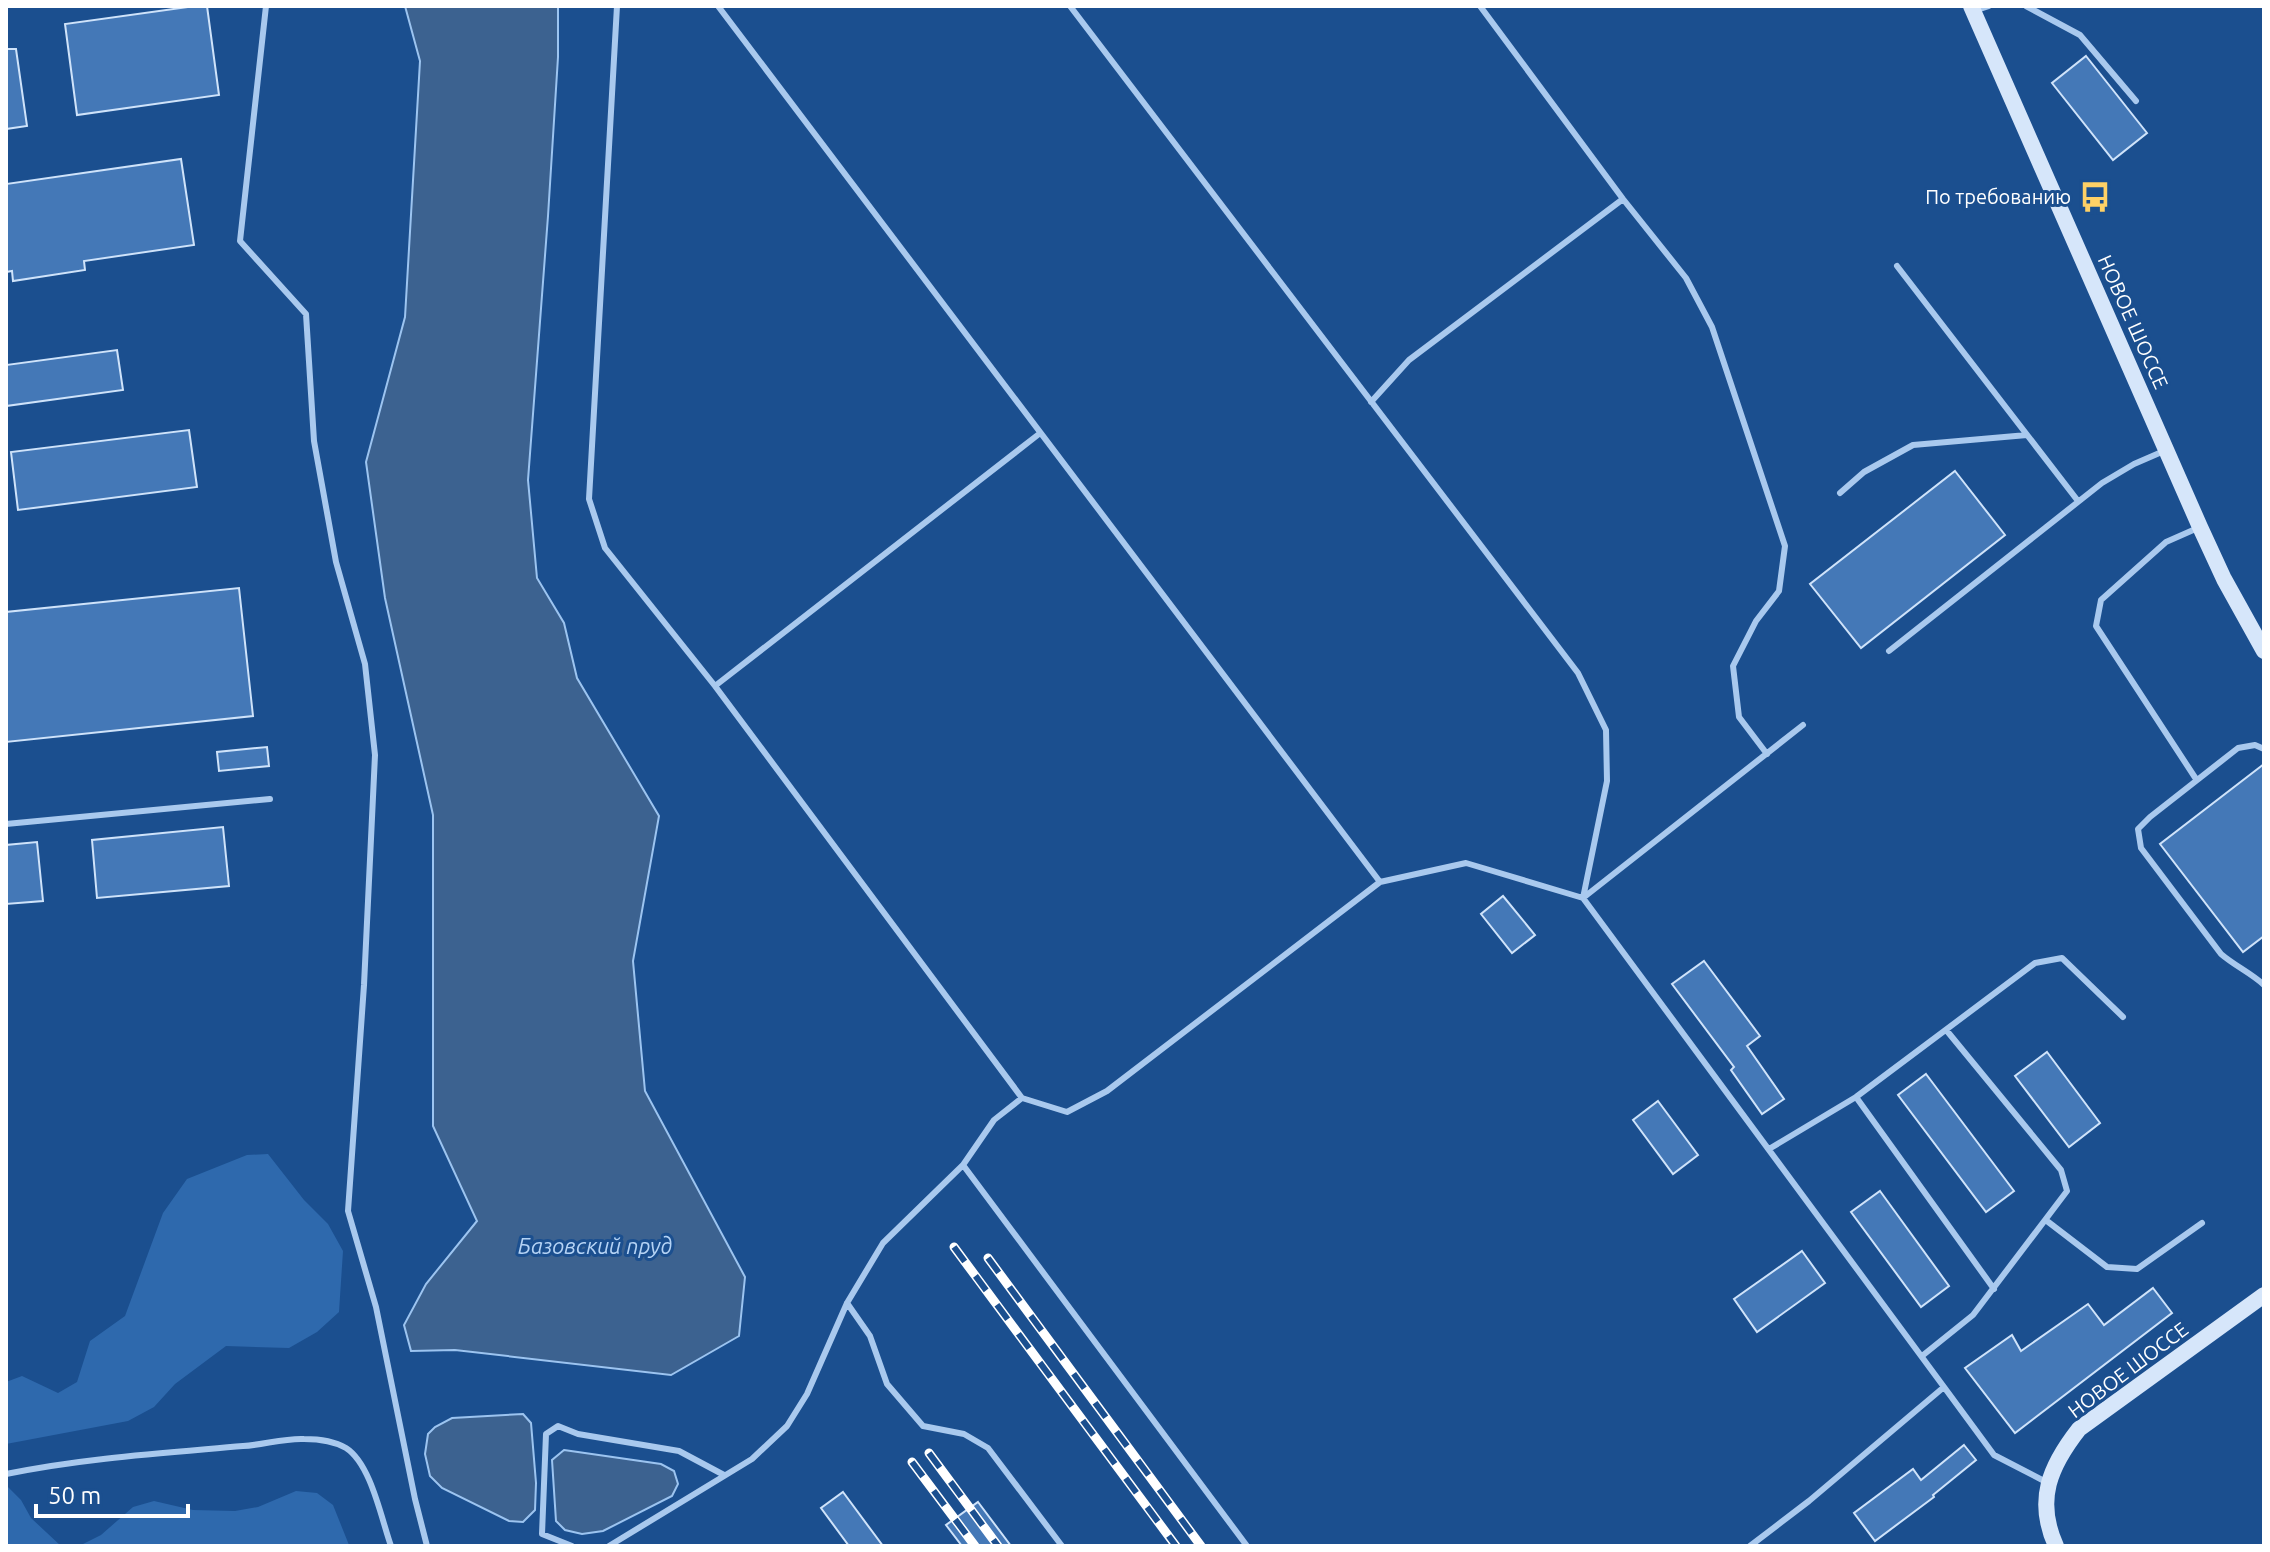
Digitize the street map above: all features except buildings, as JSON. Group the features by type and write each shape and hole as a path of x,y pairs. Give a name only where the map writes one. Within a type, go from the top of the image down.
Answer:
{"main road":[{"name":"НОВОЕ ШОССЕ","path":"1978,8 2200,527 2224,579 2264,651"},
{"name":"НОВОЕ ШОССЕ","path":"2056,1546 2046,1511 2048,1483 2057,1456 2079,1429 2264,1295"}],"lane":[{"path":"266,6 240,241 306,314 314,441 336,562 365,664 375,755 365,971 348,1211 376,1307 427,1546"},
{"path":"617,6 589,499 605,548 715,686 1022,1098 1067,1112 1107,1091 1380,882 1466,863 1583,898 1994,1455 2048,1483"},
{"path":"718,6 1380,882"},
{"path":"1070,6 1578,673 1606,730 1607,781 1583,898"},
{"path":"1480,6 1623,199 1686,278 1712,327 1785,546 1779,591 1756,621 1733,666 1739,717 1767,754"},
{"path":"2026,6 2080,35 2136,101"},
{"path":"1371,402 1409,360 1623,199"},
{"path":"1897,266 2078,501"},
{"path":"715,686 1039,434"},
{"path":"1840,493 1864,472 1913,445 2027,435"},
{"path":"1889,651 2102,483 2134,464 2167,450"},
{"path":"2196,779 2096,626 2101,600 2166,542 2200,527"},
{"path":"1583,898 1803,725"},
{"path":"2264,749 2255,745 2238,748 2138,829 2141,848 2221,954 2264,985"},
{"path":"6,824 270,799"},
{"path":"1769,1149 1856,1097 2035,963 2062,958 2123,1017"},
{"path":"1922,1356 1973,1315 2067,1191 2061,1170 1947,1031"},
{"path":"1856,1097 1994,1289"},
{"path":"609,1546 752,1459 787,1426 807,1394 847,1303 883,1243 963,1165 994,1120 1022,1098"},
{"path":"963,1165 1247,1546"},
{"path":"2047,1221 2107,1267 2137,1269 2202,1223"},
{"path":"847,1303 870,1336 887,1384 923,1426 964,1434 988,1448 1062,1546"},
{"path":"1750,1546 1809,1501 1944,1387"},
{"path":"572,1546 542,1534 546,1434 558,1426 578,1434 679,1451 724,1475"},
{"path":"6,1474 45,1466 300,1438 325,1441 345,1447 362,1462 391,1546"}],"shaded area":[{"path":"268,1154 304,1200 328,1224 343,1251 339,1312 317,1332 289,1348 226,1346 175,1384 154,1407 128,1421 6,1444 6,1382 22,1376 58,1393 77,1382 90,1341 125,1316 163,1213 187,1179 247,1155"},
{"path":"6,1485 21,1500 31,1518 61,1546 6,1546"},
{"path":"296,1491 317,1493 333,1505 349,1545 348,1546 61,1546 83,1544 101,1535 133,1507 154,1501 193,1510 235,1511 258,1507"}],"water":[{"name":"Базовский пруд","path":"405,6 558,7 548,216 528,480 537,578 564,623 577,678 659,816 633,961 645,1091 745,1277 739,1336 671,1375 455,1350 411,1351 404,1325 426,1284 477,1221 433,1126 433,815 385,598 366,462 405,317 420,61"},
{"path":"523,1414 531,1423 536,1483 535,1510 523,1522 509,1521 442,1488 430,1476 425,1454 428,1434 435,1427 452,1418"},
{"path":"564,1450 661,1464 674,1471 678,1484 672,1496 603,1531 582,1534 565,1530 556,1521 552,1460"}],"railway":[{"path":"954,1247 1176,1546"},
{"path":"988,1258 1201,1546"},
{"path":"929,1453 998,1546"},
{"path":"912,1462 975,1546"}],"place":[{"name":"По требованию","path":"2095,197"}]}
